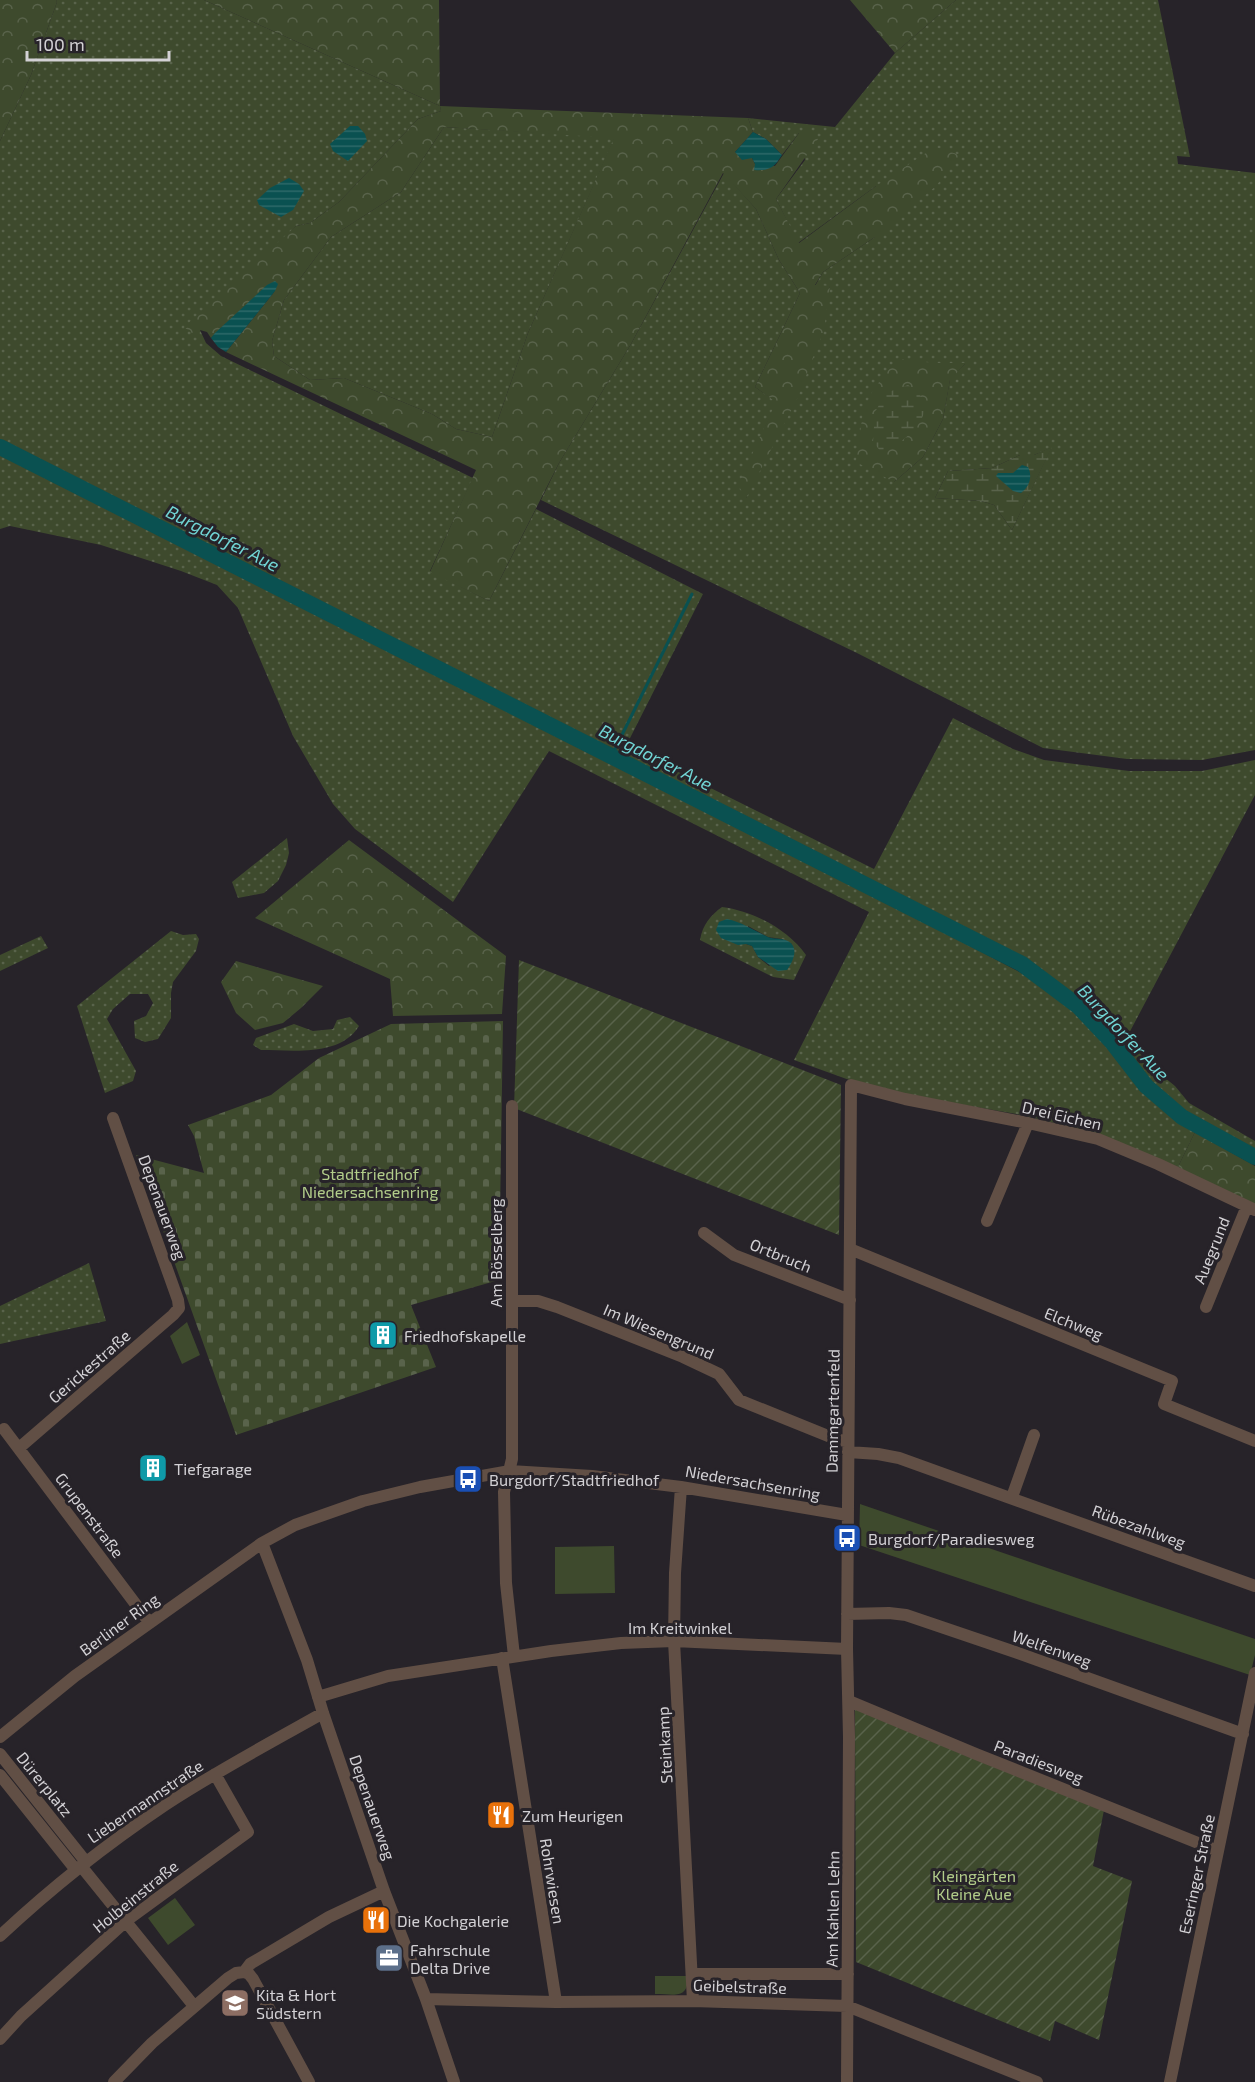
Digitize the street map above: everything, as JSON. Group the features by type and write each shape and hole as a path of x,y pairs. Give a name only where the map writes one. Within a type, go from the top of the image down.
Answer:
{"street":[{"name":"Drei Eichen","path":"851,1085 905,1099 1098,1139 1154,1162 1251,1208"},
{"name":"Dammgartenfeld","path":"849,1737 847,1515 851,1085"},
{"name":"Am Bösselberg","path":"510,1471 512,1459 512,1106"},
{"name":"Depenauerweg","path":"113,1118 179,1308"},
{"path":"987,1221 1028,1123"},
{"name":"Auegrund","path":"1206,1307 1251,1208"},
{"name":"Ortbruch","path":"704,1233 734,1255 850,1300"},
{"name":"Elchweg","path":"850,1249 1172,1381 1164,1404 1255,1441"},
{"name":"Im Wiesengrund","path":"512,1301 538,1301 557,1307 683,1357 719,1374 739,1400 838,1440 848,1447"},
{"name":"Gerickestraße","path":"19,1448 179,1308"},
{"name":"Grupenstraße","path":"4,1429 149,1622"},
{"path":"1012,1497 1034,1435"},
{"name":"Rübezahlweg","path":"848,1447 899,1458 1255,1586"},
{"path":"508,1657 504,1492 510,1471"},
{"name":"Niedersachsenring","path":"262,1543 294,1524 363,1501 420,1486 510,1471 592,1476 681,1487 847,1515"},
{"name":"Steinkamp","path":"681,1487 675,1573 674,1641 693,2001"},
{"name":"Depenauerweg","path":"262,1543 307,1660 384,1891 426,2000 454,2082"},
{"name":"Berliner Ring","path":"0,1737 75,1676 262,1543"},
{"name":"Welfenweg","path":"847,1614 889,1613 906,1616 1015,1652 1243,1734"},
{"name":"Im Kreitwinkel","path":"318,1697 388,1676 508,1657 621,1643 674,1641 847,1649"},
{"name":"Rohrwiesen","path":"508,1657 556,2002"},
{"name":"Eseringer Straße","path":"1170,2082 1255,1673"},
{"name":"Paradiesweg","path":"849,1701 1218,1851"},
{"name":"Liebermannstraße","path":"0,1936 81,1866 166,1805 215,1774 323,1713"},
{"name":"Am Kahlen Lehn","path":"847,2082 849,1737"},
{"name":"Dürerplatz","path":"0,1754 81,1866"},
{"name":"Holbeinstraße","path":"0,2039 21,2016 126,1922 248,1832 215,1774"},
{"name":"Dürerplatz","path":"0,1775 81,1866"},
{"path":"81,1866 194,2006"},
{"path":"244,1972 250,1964 289,1939 328,1917 384,1891"},
{"path":"114,2082 147,2048 194,2006 228,1978 236,1973 244,1972 253,1979 309,2082"},
{"name":"Geibelstraße","path":"693,1974 848,1974"},
{"name":"Geibelstraße","path":"426,2000 693,2001 848,2006 1037,2082"}],"green space":[{"path":"0,0 56,0 57,2 31,75 0,141"},
{"path":"56,0 204,0 440,106 441,111 418,119 339,202 310,223 296,226 200,330 206,343 221,356 473,478 430,571 489,601 536,509 703,594 626,746 874,869 953,718 1013,749 1044,760 1129,771 1202,771 1255,760 1255,795 1127,1037 1149,1065 1175,1086 1189,1103 1255,1141 1255,1152 1184,1114 1151,1085 1116,1041 1081,1003 1023,960 0,444 0,141 31,75"},
{"path":"204,0 439,0 440,106"},
{"path":"850,0 956,0 895,53"},
{"path":"956,0 1158,0 1190,157 1177,156 1178,164 1255,173 1255,750 1202,760 1127,759 1043,748 859,654 541,500 559,463 631,344 724,173 756,209 779,260 800,293 755,387 777,402 765,427 746,498 830,286 815,286 823,272 875,237 876,186 798,243 776,199 805,160 799,133 782,155 766,139 753,132 748,118 835,127 895,53","holes":["935,363 965,364 950,379 943,419 923,457 894,482","1051,448 1012,530 994,505 981,501 935,498 948,471 992,468 1020,455 1034,455"]},
{"path":"440,106 748,118 753,132 735,152 752,158 755,164 775,166 799,133 812,130 818,139 776,199 799,243 876,186 935,147 960,155 936,186 875,237 823,272 815,285 830,286 824,330 797,399 746,498 738,485 776,402 755,387 800,293 779,260 756,209 723,173 631,344 559,463 489,601 430,572 476,470 226,352 275,291 224,325 211,338 207,332 200,330 192,333 184,327 296,226 310,223 339,202 418,119 441,111","holes":["444,127 614,138 528,333 492,437 456,429 432,414 344,378 310,380 274,356 272,341 284,300 331,237 401,192"]},
{"path":"444,127 615,137 528,333 492,437 456,429 432,414 344,378 310,380 274,356 272,341 284,300 331,237 401,192"},
{"path":"897,359 966,363 950,380 943,419 923,457 894,482 856,462 863,412 873,390"},
{"path":"908,385 918,393 924,403 921,420 907,437 882,453 873,442 875,412 886,393"},
{"path":"1052,447 1012,530 994,505 981,501 935,498 948,471 992,468 1020,455 1034,455"},
{"path":"0,453 877,897 1027,976 1079,1016 1145,1091 1167,1112 1195,1132 1176,1171 1100,1134 1022,1115 877,1090 794,1060 869,912 549,751 453,902 355,829 333,804 293,736 238,608 217,585 101,545 10,526 0,529"},
{"path":"287,838 289,853 278,881 264,893 238,898 232,882"},
{"path":"349,840 506,956 502,1014 393,1016 390,979 255,918"},
{"path":"722,907 757,917 790,937 806,955 794,980 773,977 700,940 705,925","holes":["748,926 768,937 782,939 792,944 769,966 758,957 752,946 746,944"]},
{"path":"171,931 183,935 196,934 199,939 196,951 173,982 171,1018 158,1039 145,1042 135,1038 134,1021 146,1016 153,1003 148,994 130,994 113,1009 107,1019 136,1071 133,1081 105,1093 77,1006"},
{"path":"41,936 48,948 0,971 0,955"},
{"path":"519,960 841,1085 839,1235 514,1108"},
{"path":"236,961 323,986 283,1023 255,1030 236,1013 221,982"},
{"path":"350,1017 359,1026 351,1036 328,1047 301,1051 261,1050 253,1045 256,1038 294,1024 313,1031 333,1029 337,1020"},
{"name":"Stadtfriedhof Niedersachsenring","path":"503,1021 499,1280 411,1305 436,1367 236,1435 136,1155 204,1173 194,1136 188,1125 271,1095 319,1058 391,1024"},
{"path":"1195,1132 1255,1166 1255,1206 1176,1171"},
{"path":"89,1263 106,1321 0,1344 0,1306"},
{"path":"187,1322 200,1355 182,1364 170,1336"},
{"path":"860,1504 1255,1639 1255,1655 1250,1675 859,1545"},
{"path":"614,1546 615,1593 555,1594 555,1547"},
{"name":"Kleingärten Kleine Aue","path":"855,1709 1104,1810 1093,1866 1132,1881 1099,2040 1055,2021 1050,2041 856,1962"},
{"path":"175,1898 195,1925 168,1945 148,1918"},
{"path":"655,1976 688,1976 686,1989 674,1995 655,1994"}],"water":[{"path":"350,126 358,126 365,134 367,141 348,161 333,151 330,144"},
{"path":"753,132 766,139 782,155 771,168 754,170 755,164 752,158 742,160 735,152"},
{"path":"289,178 299,184 304,191 293,210 281,217 259,205 257,200 270,188"},
{"path":"275,281 278,284 275,291 226,352 218,347 211,338 215,333 267,285"},
{"path":"1022,465 1028,467 1030,478 1028,485 1021,493 1013,491 996,476 998,473 1013,473"},
{"path":"727,919 743,924 768,937 791,943 794,955 787,970 778,971 758,957 752,946 738,945 721,938 716,930 719,922"}],"waterway":[{"name":"Burgdorfer Aue","path":"0,447 1022,964 1078,1006 1112,1042 1146,1086 1182,1117 1255,1157"},
{"path":"611,757 692,594"}],"place":[{"name":"Friedhofskapelle","path":"383,1335"},
{"name":"Tiefgarage","path":"153,1468"},
{"name":"Burgdorf/Stadtfriedhof","path":"468,1479"},
{"name":"Burgdorf/Paradiesweg","path":"847,1538"},
{"name":"Zum Heurigen","path":"501,1815"},
{"name":"Die Kochgalerie","path":"376,1920"},
{"name":"Fahrschule Delta Drive","path":"389,1958"},
{"name":"Kita & Hort Südstern","path":"235,2003"}]}
